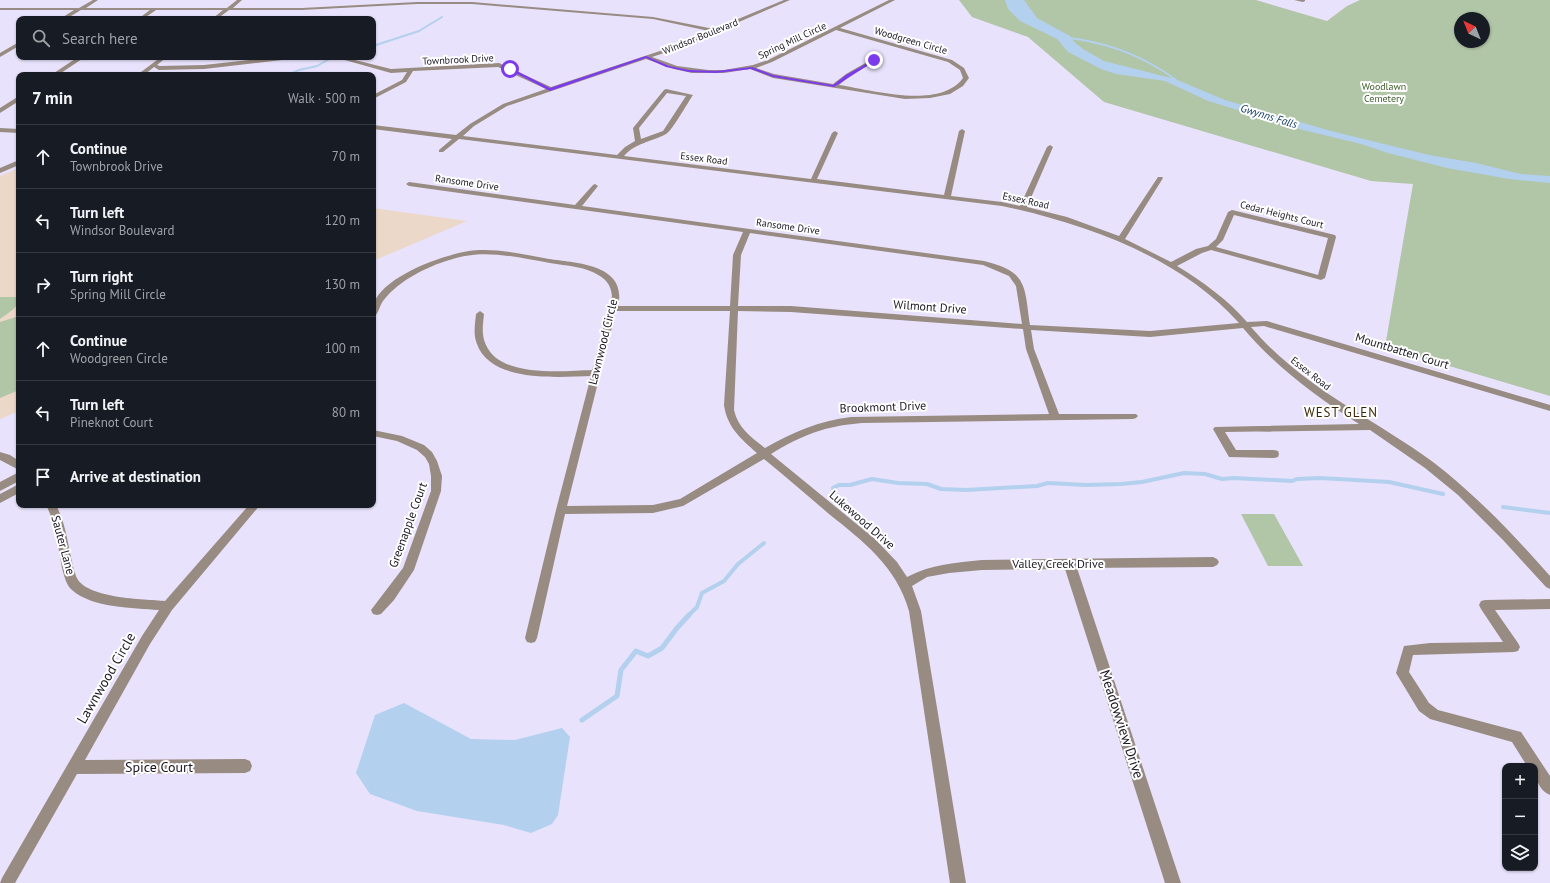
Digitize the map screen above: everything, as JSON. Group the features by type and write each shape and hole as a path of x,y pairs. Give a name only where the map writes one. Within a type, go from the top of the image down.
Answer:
{"street":[{"path":"67,16 96,0"},
{"path":"218,16 240,0"},
{"name":"Windsor Boulevard","path":"441,151 472,125 494,111 714,32 788,0"},
{"name":"Spring Mill Circle","path":"646,57 668,67 689,71 716,72 752,68 837,29 893,0"},
{"path":"1296,0 1304,1"},
{"path":"0,9 302,9 385,2 454,1 654,18 687,24 714,32"},
{"path":"302,9 308,4"},
{"path":"144,16 155,9"},
{"name":"Woodgreen Circle","path":"752,68 773,76 896,96 935,96 953,91 963,83 966,78 962,69 950,61 837,29"},
{"path":"0,55 16,46"},
{"path":"59,72 77,60"},
{"path":"144,72 160,60"},
{"path":"153,65 159,68 204,67 264,60"},
{"name":"Townbrook Drive","path":"347,60 382,70 410,71 481,65 499,66 510,69 550,90"},
{"path":"834,86 848,75 874,60"},
{"name":"Townbrook Drive","path":"376,95 404,81 410,71"},
{"path":"619,157 627,148 638,142 663,133 690,95 666,91 636,128 638,142"},
{"path":"0,111 16,100"},
{"name":"Essex Road","path":"376,127 947,197 1023,208 1063,218 1121,239 1172,265 1213,294 1246,325 1258,340 1291,372 1337,405 1429,465 1457,488 1498,526 1550,584"},
{"path":"0,130 16,131"},
{"path":"947,197 962,131"},
{"path":"814,181 835,133"},
{"path":"1023,208 1050,147"},
{"path":"0,171 16,163"},
{"path":"1121,239 1160,178"},
{"name":"Ransome Drive","path":"409,184 984,263 995,266 1008,272 1017,280 1020,286 1030,349 1055,418"},
{"path":"577,207 595,186"},
{"name":"Cedar Heights Court","path":"1232,212 1332,237 1321,278 1211,248 1219,240 1232,212"},
{"name":"Lukewood Drive","path":"747,231 737,255 733,308 729,405 730,415 735,426 742,435 871,542 886,557 906,583 915,611 958,883"},
{"path":"1172,265 1211,248"},
{"name":"Lawnwood Circle","path":"376,307 381,298 390,289 416,272 456,256 482,252 576,265 597,270 605,275 614,285 616,296 560,510 531,638"},
{"name":"Wilmont Drive","path":"613,308 791,309 1026,327 1150,334 1246,325"},
{"path":"480,314 479,337 481,347 485,354 493,361 503,366 526,372 595,373"},
{"name":"Mountbatten Court","path":"1246,325 1264,323 1276,325 1550,408"},
{"name":"Brookmont Drive","path":"560,510 653,509 683,502 805,430 839,421 873,419 1133,416"},
{"path":"1274,454 1233,454 1218,429 1372,427"},
{"name":"Greenapple Court","path":"376,434 408,440 418,446 433,462 437,470 438,479 436,491 408,570 401,582 377,610"},
{"path":"0,456 16,464"},
{"path":"0,487 16,478"},
{"path":"0,499 16,490"},
{"name":"Sauter Lane","path":"53,508 61,533 70,577 76,586 86,593 100,598 168,606"},
{"name":"Lawnwood Circle","path":"7,883 146,640 168,606 252,508"},
{"name":"Valley Creek Drive","path":"906,583 925,573 949,568 982,565 1213,562"},
{"name":"Meadowview Drive","path":"1070,565 1173,883"},
{"path":"1550,604 1485,605 1514,647 1430,648 1408,650 1402,673 1424,707 1435,715 1516,737 1550,788"},
{"name":"Spice Court","path":"74,767 245,766"}],"shaded area":[{"path":"16,169 16,412 0,419 0,176"},
{"path":"376,208 467,221 376,260"}],"green space":[{"name":"Woodlawn Cemetery","path":"959,0 1256,0 1327,21 1347,6 1360,0 1550,0 1550,396 1385,347 1413,184 1371,181 1104,102 1028,37 972,17"},
{"path":"0,297 16,297 15,307 0,319"},
{"path":"16,317 16,391 0,398 0,322"},
{"path":"1241,514 1274,514 1303,566 1268,566"}],"water":[{"name":"Gwynns Falls","path":"1005,0 1024,0 1037,18 1070,36 1074,42 1083,49 1104,61 1175,79 1225,100 1331,131 1429,155 1476,163 1521,174 1550,176 1550,183 1509,179 1447,168 1388,153 1361,144 1303,130 1208,101 1165,81 1116,74 1101,69 1068,52 1057,39 1020,21 1008,9"},
{"path":"404,703 471,739 515,740 562,728 570,737 558,815 552,824 531,833 504,825 417,811 370,794 356,773 375,715"}],"waterway":[{"path":"376,45 419,31 442,17"},
{"path":"1069,38 1092,42 1126,52 1161,70 1178,82"},
{"path":"295,72 317,66 328,60"},
{"path":"833,488 839,485 850,485 872,479 898,483 927,484 941,489 966,490 1037,486 1048,483 1086,485 1121,484 1142,482 1184,473 1205,474 1222,479 1234,478 1292,481 1297,479 1320,478 1389,482 1443,494"},
{"path":"1503,507 1550,513"},
{"path":"689,615 697,607 702,593 724,581 738,564 764,543"},
{"path":"582,720 617,696 621,670 636,651 648,656 662,648 689,615"}],"district":[{"name":"WEST GLEN","path":"1341,412"}],"route":[{"path":"510,69 550,90 646,57 668,67 689,71 716,72 752,68 773,76 834,86 848,75 874,60"}]}
